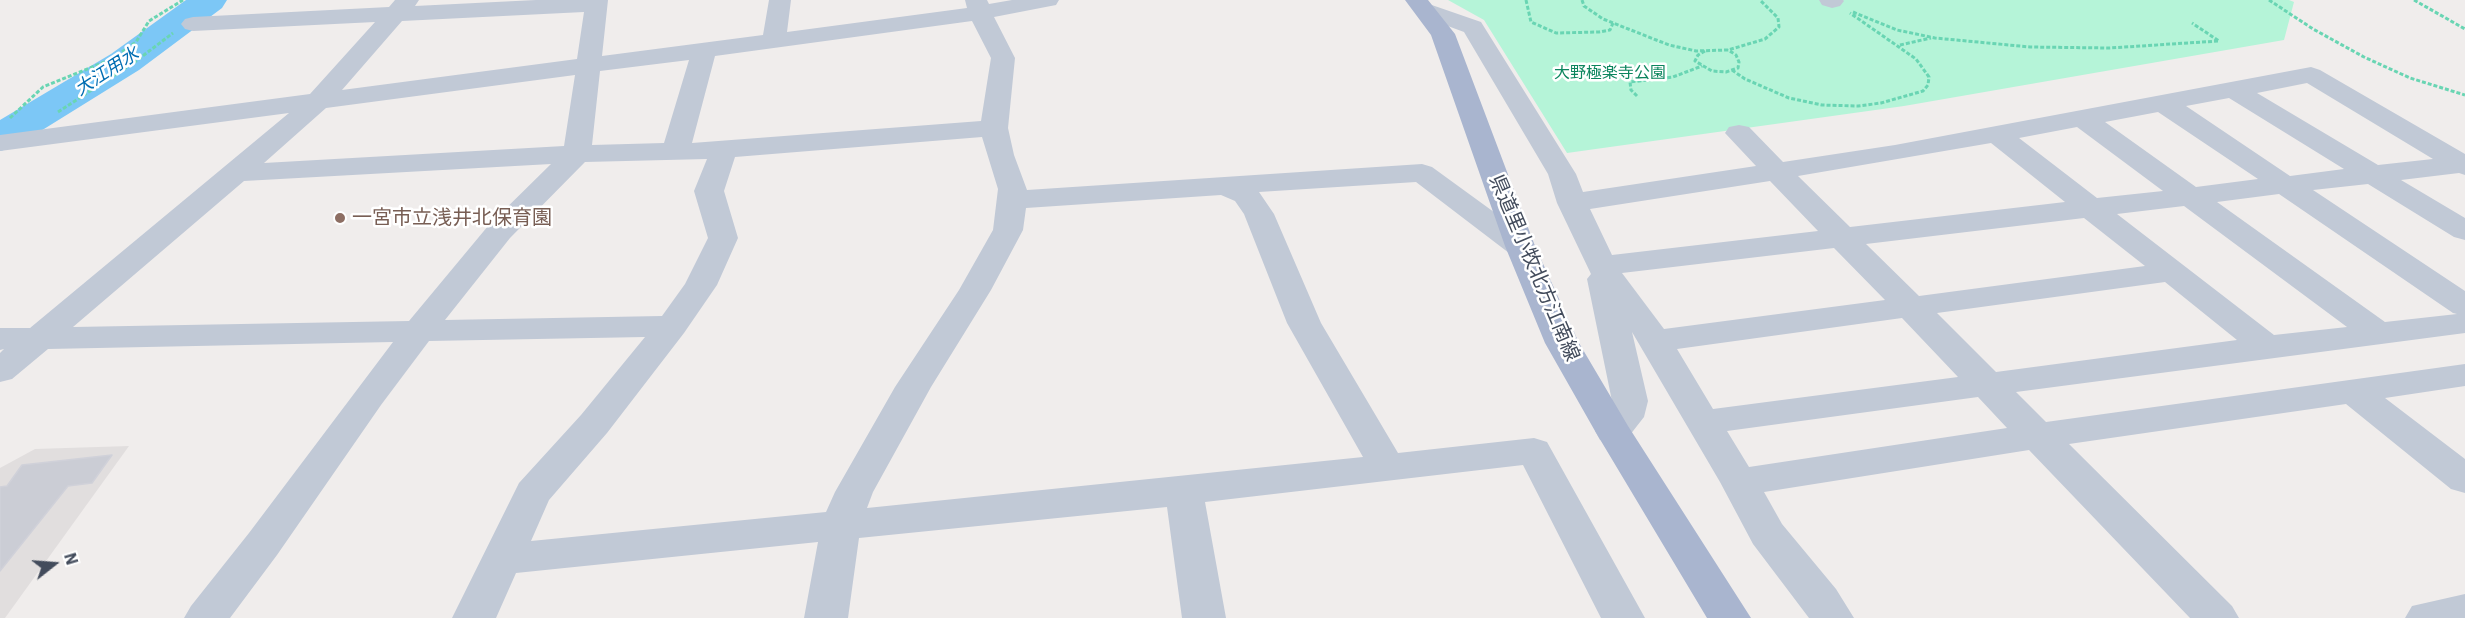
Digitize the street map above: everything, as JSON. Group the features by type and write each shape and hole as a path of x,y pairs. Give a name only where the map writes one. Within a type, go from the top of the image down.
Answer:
{"main road":[{"name":"県道里小牧北方江南線","path":"1421,5 1443,34 1520,246 1562,344 1729,618"}],"street":[{"path":"774,41 780,0"},
{"path":"5,139 317,102 774,41 978,6 1048,0"},
{"path":"187,26 401,7 597,2 577,154 499,232 418,332 206,618"},
{"path":"1421,5 1473,27 1562,174 1572,203 1600,266 1630,401 1626,417 1613,431"},
{"path":"826,618 841,525 854,492 913,387 975,290 1008,230 1013,189 1000,155 994,128 1003,58 978,6"},
{"path":"0,370 236,173 317,102 401,7"},
{"path":"676,151 704,50"},
{"path":"1572,203 1895,153 2311,75 2464,165"},
{"path":"2234,90 2465,231"},
{"path":"2163,103 2465,306"},
{"path":"2082,118 2379,334"},
{"path":"236,173 577,154 724,150 994,128"},
{"path":"1739,133 2217,618"},
{"path":"1997,134 2267,347"},
{"path":"474,618 533,493 594,424 672,326 701,285 723,238 709,191 724,150"},
{"path":"1600,266 2464,165"},
{"path":"1012,200 1422,173 1520,246"},
{"path":"1224,186 1246,195 1259,214 1304,322 1388,468"},
{"path":"1600,266 1655,341 1739,482 1767,534 1832,618"},
{"path":"1655,341 2171,272"},
{"path":"1704,422 2465,323"},
{"path":"0,339 672,326"},
{"path":"1739,482 2037,436 2465,375"},
{"path":"2353,391 2465,479"},
{"path":"501,559 1184,491 1534,451 1623,618"},
{"path":"1184,491 1204,618"},
{"path":"2427,618 2465,611"}],"path":[{"path":"5,139 43,87 112,59 136,42 149,21 183,0"},
{"path":"1526,0 1531,22 1542,29 1556,33 1599,32 1610,30 1613,23"},
{"path":"1582,0 1584,6 1613,23 1669,45 1696,51 1728,50 1766,39 1779,27 1778,18 1760,0"},
{"path":"2269,0 2313,29 2364,57 2410,78 2465,95"},
{"path":"2414,0 2465,30"},
{"path":"1732,70 1745,79 1797,100 1839,106 1881,103 1923,91 1928,85 1929,77 1916,58 1831,1"},
{"path":"1831,1 1880,24 1935,38 2030,47 2073,49 2219,41 2192,23"},
{"path":"5,139 136,61 187,26"},
{"path":"1899,45 1935,38"},
{"path":"1706,50 1698,55 1695,61 1712,71 1738,68 1739,62 1736,55 1728,50"},
{"path":"1637,96 1630,90 1630,82 1673,77 1702,66"}],"shaded area":[{"path":"129,446 5,618 0,618 0,468 35,449"}],"green space":[{"name":"大野極楽寺公園","path":"1448,0 2289,0 2294,2 2284,40 1904,106 1567,153 1484,20"}],"building":[{"path":"112,455 92,483 68,486 0,571 0,487 7,486 22,465"}],"waterway":[{"name":"大江用水","path":"0,138 125,62 209,0"}],"place":[{"name":"一宮市立浅井北保育園","path":"340,218"}]}
